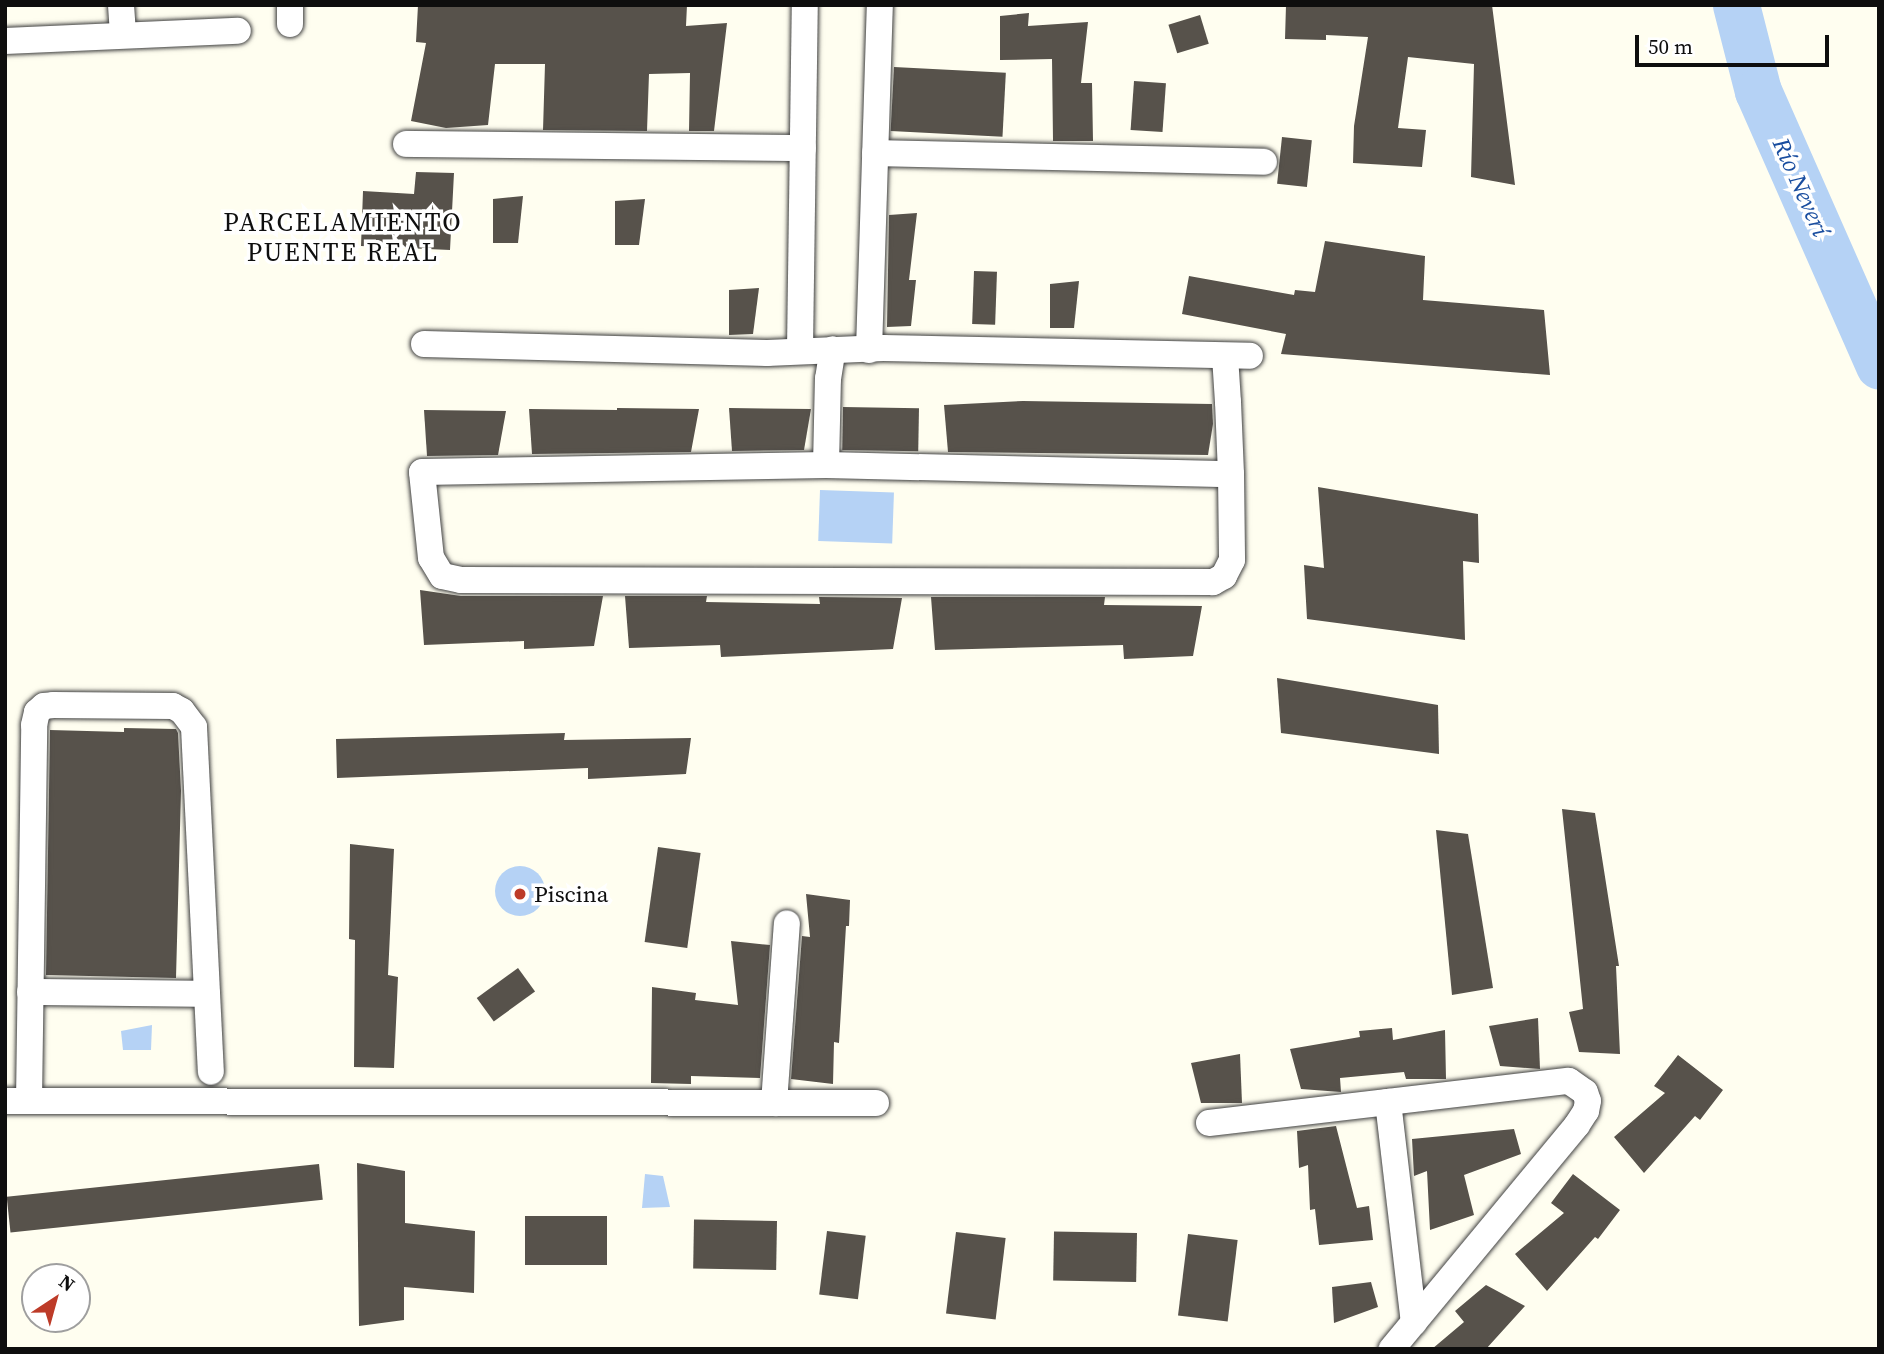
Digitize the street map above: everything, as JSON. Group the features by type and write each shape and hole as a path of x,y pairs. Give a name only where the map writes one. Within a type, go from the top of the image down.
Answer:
{"street":[{"path":"121,5 123,34"},
{"path":"800,349 805,5"},
{"path":"870,350 880,5"},
{"path":"5,41 238,31"},
{"path":"406,144 803,148"},
{"path":"875,153 1264,162"},
{"path":"424,344 767,353 800,349 883,348 1237,356 1231,474 1232,560 1224,576 1213,582 461,580 442,576 431,558 422,472 826,465 1231,474"},
{"path":"826,465 828,379 833,349"},
{"path":"211,1072 194,727 182,711 173,706 44,706 37,712 34,725 30,992 17,1101 876,1103"},
{"path":"774,1103 787,923"},
{"path":"30,992 207,994"},
{"path":"1209,1123 1569,1082 1578,1086 1588,1101 1577,1125 1392,1349"},
{"path":"1388,1102 1414,1322"}],"water":[{"path":"820,490 894,493 892,544 818,541"},
{"name":"Piscina","path":"520,866 538,873 545,891 538,909 520,916 502,909 495,891 502,873"},
{"path":"152,1025 151,1050 123,1050 121,1031"},
{"path":"645,1174 663,1176 670,1207 642,1208"}],"building":[{"path":"418,5 687,5 686,26 727,23 714,131 689,131 690,73 649,74 647,131 543,130 545,64 495,64 488,125 446,128 411,121 426,43 416,42"},
{"path":"1286,5 1492,5 1515,185 1471,177 1474,64 1408,57 1398,128 1426,130 1422,167 1353,163 1354,126 1368,37 1326,35 1326,40 1285,39"},
{"path":"1029,13 1028,26 1088,22 1081,83 1092,83 1093,141 1053,141 1052,59 1000,60 1000,16"},
{"path":"1200,15 1209,44 1177,53 1168,25"},
{"path":"894,67 1006,73 1002,137 891,131"},
{"path":"1134,81 1166,83 1163,132 1131,130"},
{"path":"1282,137 1312,140 1307,187 1277,184"},
{"path":"416,172 454,173 450,250 361,246 363,191 414,194"},
{"path":"523,196 518,243 493,243 493,199"},
{"path":"645,199 639,245 615,245 615,201"},
{"path":"917,213 909,280 916,280 911,326 887,327 889,215"},
{"path":"1325,241 1425,256 1423,300 1544,310 1550,375 1281,354 1286,334 1182,314 1189,276 1294,295 1295,290 1315,292"},
{"path":"974,271 997,272 995,325 972,324"},
{"path":"1079,281 1074,328 1050,328 1050,284"},
{"path":"759,288 753,334 729,335 729,290"},
{"path":"1023,401 1212,404 1213,424 1208,455 948,452 944,405"},
{"path":"843,407 919,408 918,451 842,450"},
{"path":"729,408 811,409 804,450 732,451"},
{"path":"529,409 699,409 691,452 532,454"},
{"path":"424,410 506,411 498,455 427,456"},
{"path":"1318,487 1478,514 1479,563 1463,561 1465,640 1307,619 1304,565 1324,568"},
{"path":"420,590 461,596 603,596 594,646 524,649 524,641 424,645"},
{"path":"625,596 707,596 706,602 820,604 819,597 902,598 893,649 721,657 720,645 629,648"},
{"path":"931,597 1105,597 1104,605 1202,606 1193,656 1124,659 1123,645 935,650"},
{"path":"1277,678 1438,705 1439,754 1281,733"},
{"path":"124,728 176,729 178,733 181,791 176,978 46,975 50,730 124,732"},
{"path":"565,733 564,740 691,738 686,774 588,779 588,768 337,778 336,739"},
{"path":"1562,809 1595,813 1619,966 1616,966 1620,1054 1579,1052 1569,1012 1583,1009"},
{"path":"1436,830 1468,834 1493,988 1452,995"},
{"path":"350,844 394,849 388,975 398,977 394,1068 354,1067 355,940 349,939"},
{"path":"658,847 701,853 687,948 645,942"},
{"path":"806,894 850,900 839,1043 834,1042 833,1084 791,1079 802,936 810,937"},
{"path":"731,941 770,945 760,1078 691,1076 691,1084 651,1083 652,987 696,993 695,1000 738,1005"},
{"path":"518,968 535,991 494,1021 477,998"},
{"path":"1538,1018 1540,1069 1500,1066 1489,1026"},
{"path":"1392,1028 1393,1040 1445,1030 1446,1079 1406,1079 1404,1072 1340,1078 1341,1092 1301,1089 1290,1049 1360,1037 1359,1031"},
{"path":"1240,1054 1242,1103 1201,1103 1191,1063"},
{"path":"1678,1055 1723,1090 1700,1120 1695,1116 1644,1173 1614,1137 1665,1093 1654,1086"},
{"path":"1336,1126 1357,1208 1369,1206 1373,1240 1319,1245 1315,1209 1310,1210 1308,1165 1299,1168 1297,1131"},
{"path":"1514,1129 1521,1154 1464,1175 1474,1215 1430,1230 1427,1171 1414,1176 1412,1139"},
{"path":"357,1163 405,1171 405,1223 475,1231 474,1293 404,1287 404,1320 359,1326"},
{"path":"319,1164 323,1200 10,1233 7,1197"},
{"path":"1573,1174 1620,1210 1598,1239 1595,1237 1547,1291 1515,1254 1564,1213 1551,1203"},
{"path":"525,1216 607,1216 607,1265 525,1265"},
{"path":"694,1220 777,1221 776,1270 693,1269"},
{"path":"827,1231 866,1236 858,1299 819,1295"},
{"path":"956,1232 1006,1238 996,1319 946,1313"},
{"path":"1054,1232 1137,1233 1136,1282 1053,1281"},
{"path":"1188,1234 1238,1240 1228,1321 1178,1315"},
{"path":"1371,1282 1378,1307 1334,1323 1332,1287"},
{"path":"1486,1285 1525,1306 1486,1349 1432,1349 1464,1322 1455,1311"}],"waterway":[{"name":"Río Neverí","path":"1736,5 1758,91 1879,365"}],"place":[{"name":"Piscina","path":"520,894"}],"district":[{"name":"PARCELAMIENTO PUENTE REAL","path":"343,238"}]}
